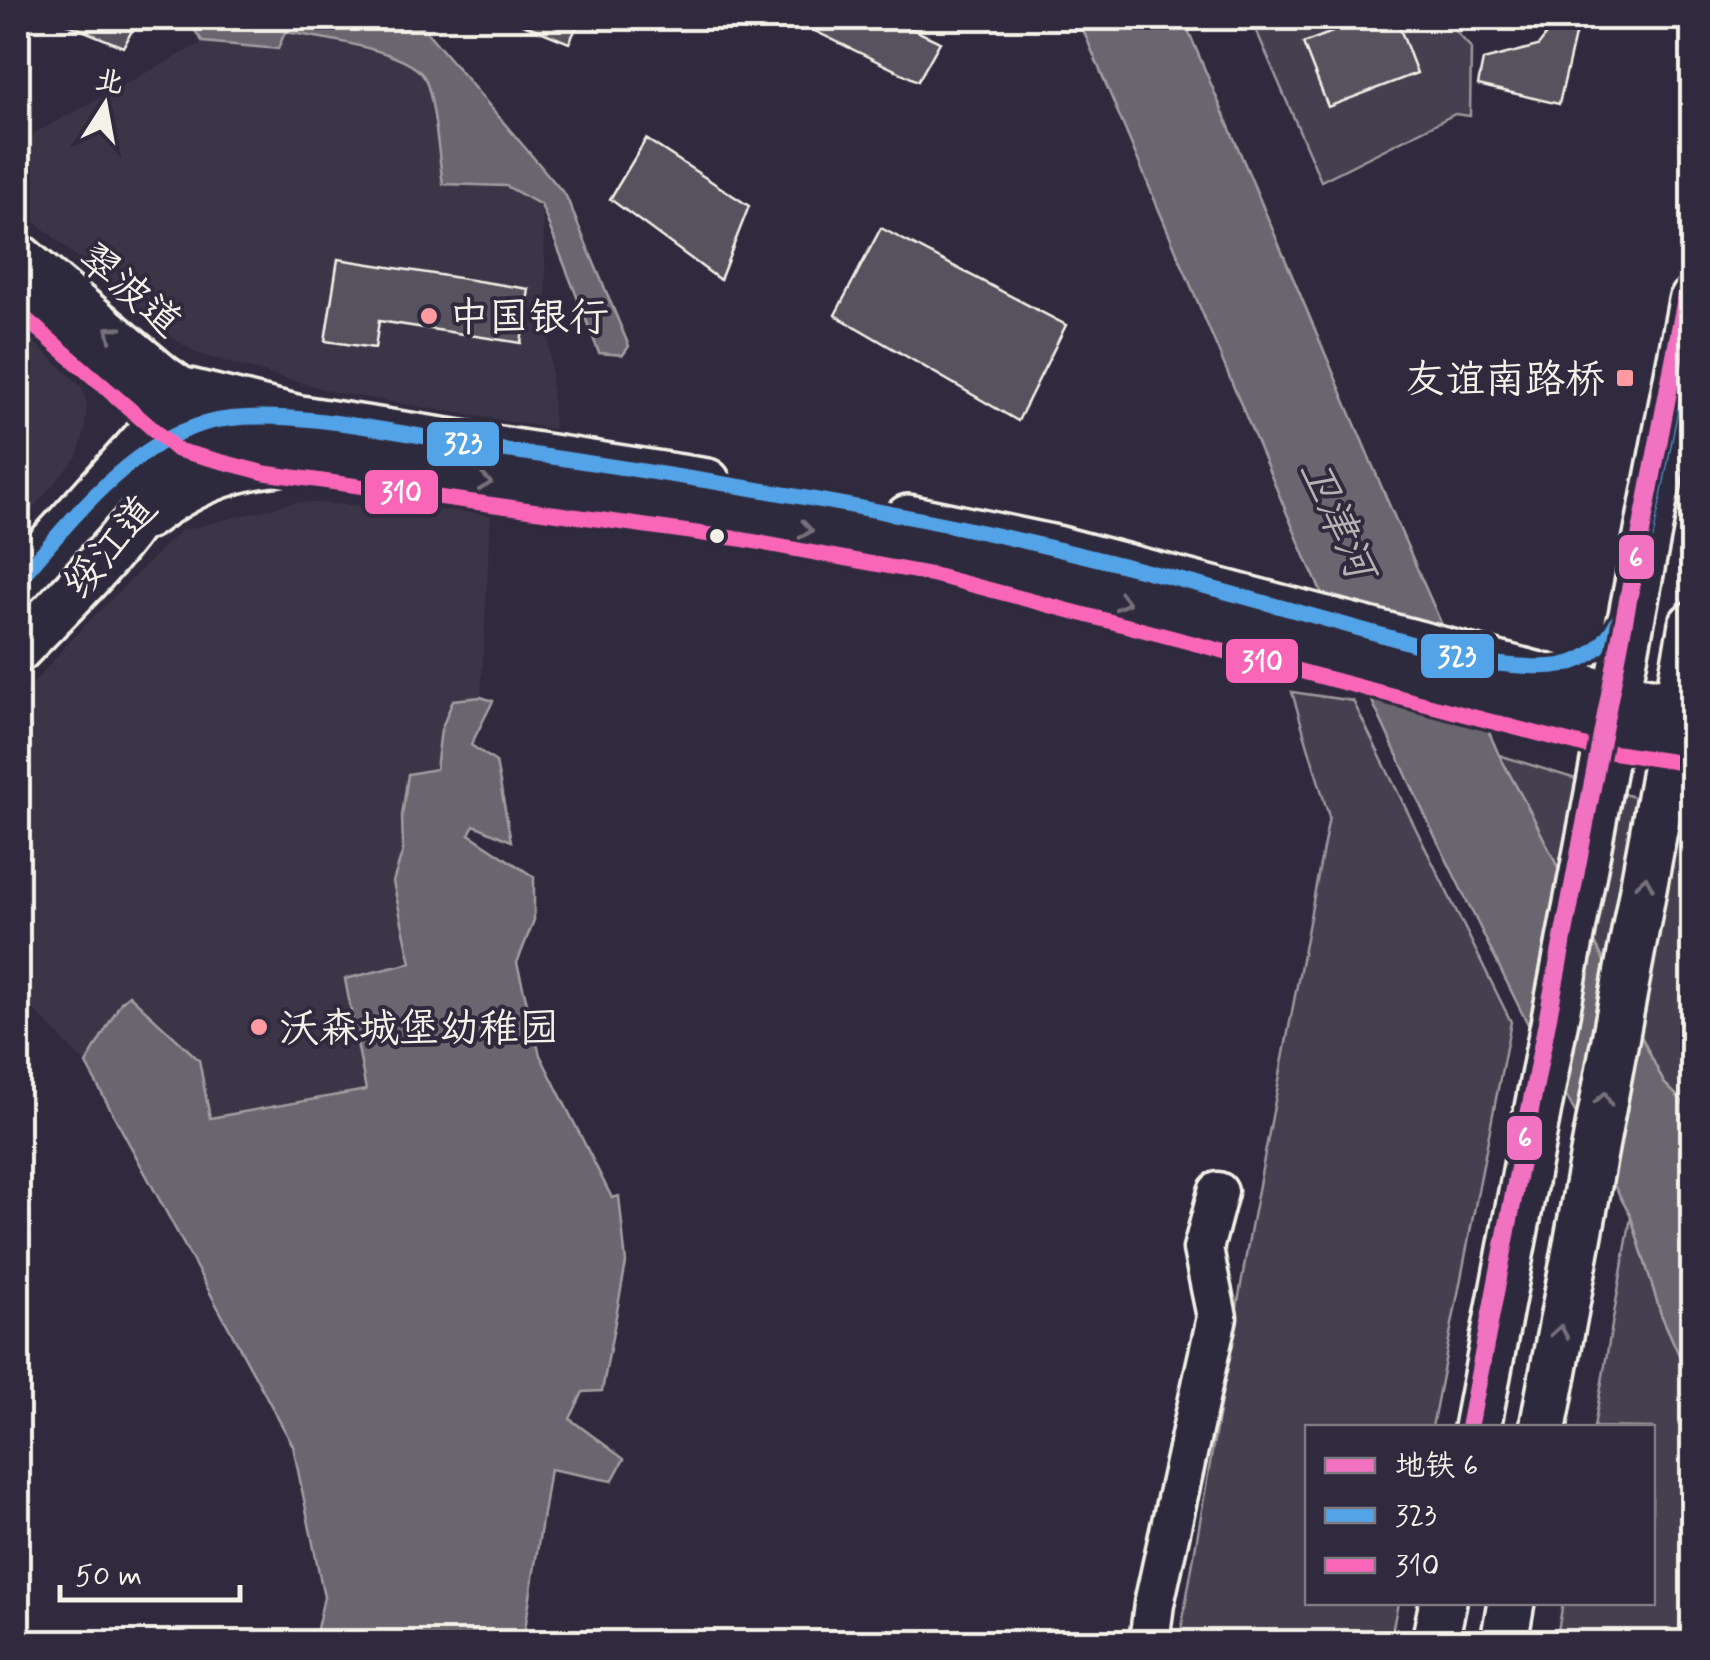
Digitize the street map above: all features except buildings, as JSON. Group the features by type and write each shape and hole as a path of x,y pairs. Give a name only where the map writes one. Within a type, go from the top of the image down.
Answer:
{"main road":[{"path":"1478,1425 1692,301"},
{"path":"178,413 268,453 310,439 938,554 1306,632 1478,662 1552,668 1584,659 1598,650 1611,633 1639,574"},
{"name":"绥江道","path":"18,580 98,492 178,413"},
{"name":"绥江道","path":"18,649 136,523 162,479 178,413"},
{"path":"136,523 167,500 222,472 261,464 310,439"},
{"path":"1612,714 1660,660 1692,604"},
{"path":"1544,1425 1628,980 1683,725 1692,625"},
{"path":"1306,632 1498,701 1571,706 1683,725"},
{"path":"1478,662 1612,714"},
{"path":"1435,1642 1442,1605"},
{"path":"1504,1642 1510,1605"}],"street":[{"name":"翠波道","path":"18,252 162,374 178,413"},
{"name":"翠波道","path":"18,286 178,413"},
{"path":"1149,1642 1217,1318 1203,1249 1218,1192"}],"shaded area":[{"path":"1251,18 1444,18 1471,48 1470,116 1455,114 1321,181"},
{"path":"285,32 323,38 412,63 426,79 444,184 506,186 542,205 554,429 338,393 198,354 169,336 18,207 18,142 203,42 278,49"},
{"path":"18,327 82,387 87,404 85,431 77,457 18,525"},
{"path":"296,502 491,513 481,697 453,701 436,770 408,774 402,816 403,850 393,883 411,963 345,979 366,1090 210,1118 199,1060 130,995 121,1002 86,1064 18,993 18,700 82,628 180,531"},
{"path":"1292,692 1353,701 1511,1022 1432,1425 1305,1425 1305,1605 1398,1605 1390,1642 1179,1642 1251,1227 1329,817"},
{"path":"1499,755 1659,805 1692,804 1692,1125 1683,1102 1664,1083"},
{"path":"1631,1217 1661,1314 1692,1384 1692,1642 1556,1642 1563,1605 1655,1605 1655,1425 1594,1425"}],"water":[{"path":"186,18 415,18 566,196 629,346 623,355 599,353 541,205 506,186 443,184 431,98 424,77 414,68 400,59 360,46 285,32 278,49 203,42"},
{"name":"卫津河","path":"1078,18 1183,18 1499,755 1664,1083 1683,1102 1692,1125 1692,1384 1661,1314 1631,1217 1521,1011 1307,561"},
{"path":"481,697 493,701 471,745 496,762 511,841 474,825 469,834 534,877 534,920 517,963 540,1055 612,1198 619,1196 626,1263 602,1391 583,1392 570,1419 624,1459 612,1481 550,1469 523,1642 314,1642 324,1597 293,1446 86,1064 121,1002 129,995 199,1060 210,1118 366,1090 345,979 411,963 393,882 403,850 402,816 408,774 436,769 441,730 453,700"}],"metro line":[{"name":"6","path":"1470,1425 1692,267"}],"transit line":[{"name":"323","path":"18,581 102,488 151,449 206,423 269,417 381,429 868,509 1117,564 1477,662 1562,665 1597,648 1625,607 1639,574 1692,301"},
{"name":"310","path":"18,312 177,450 265,473 740,539 934,575 1604,751 1689,764"}],"place":[{"name":"中国银行","path":"429,316"},
{"name":"友谊南路桥","path":"1625,378"},
{"name":"沃森城堡幼稚园","path":"259,1027"}]}
